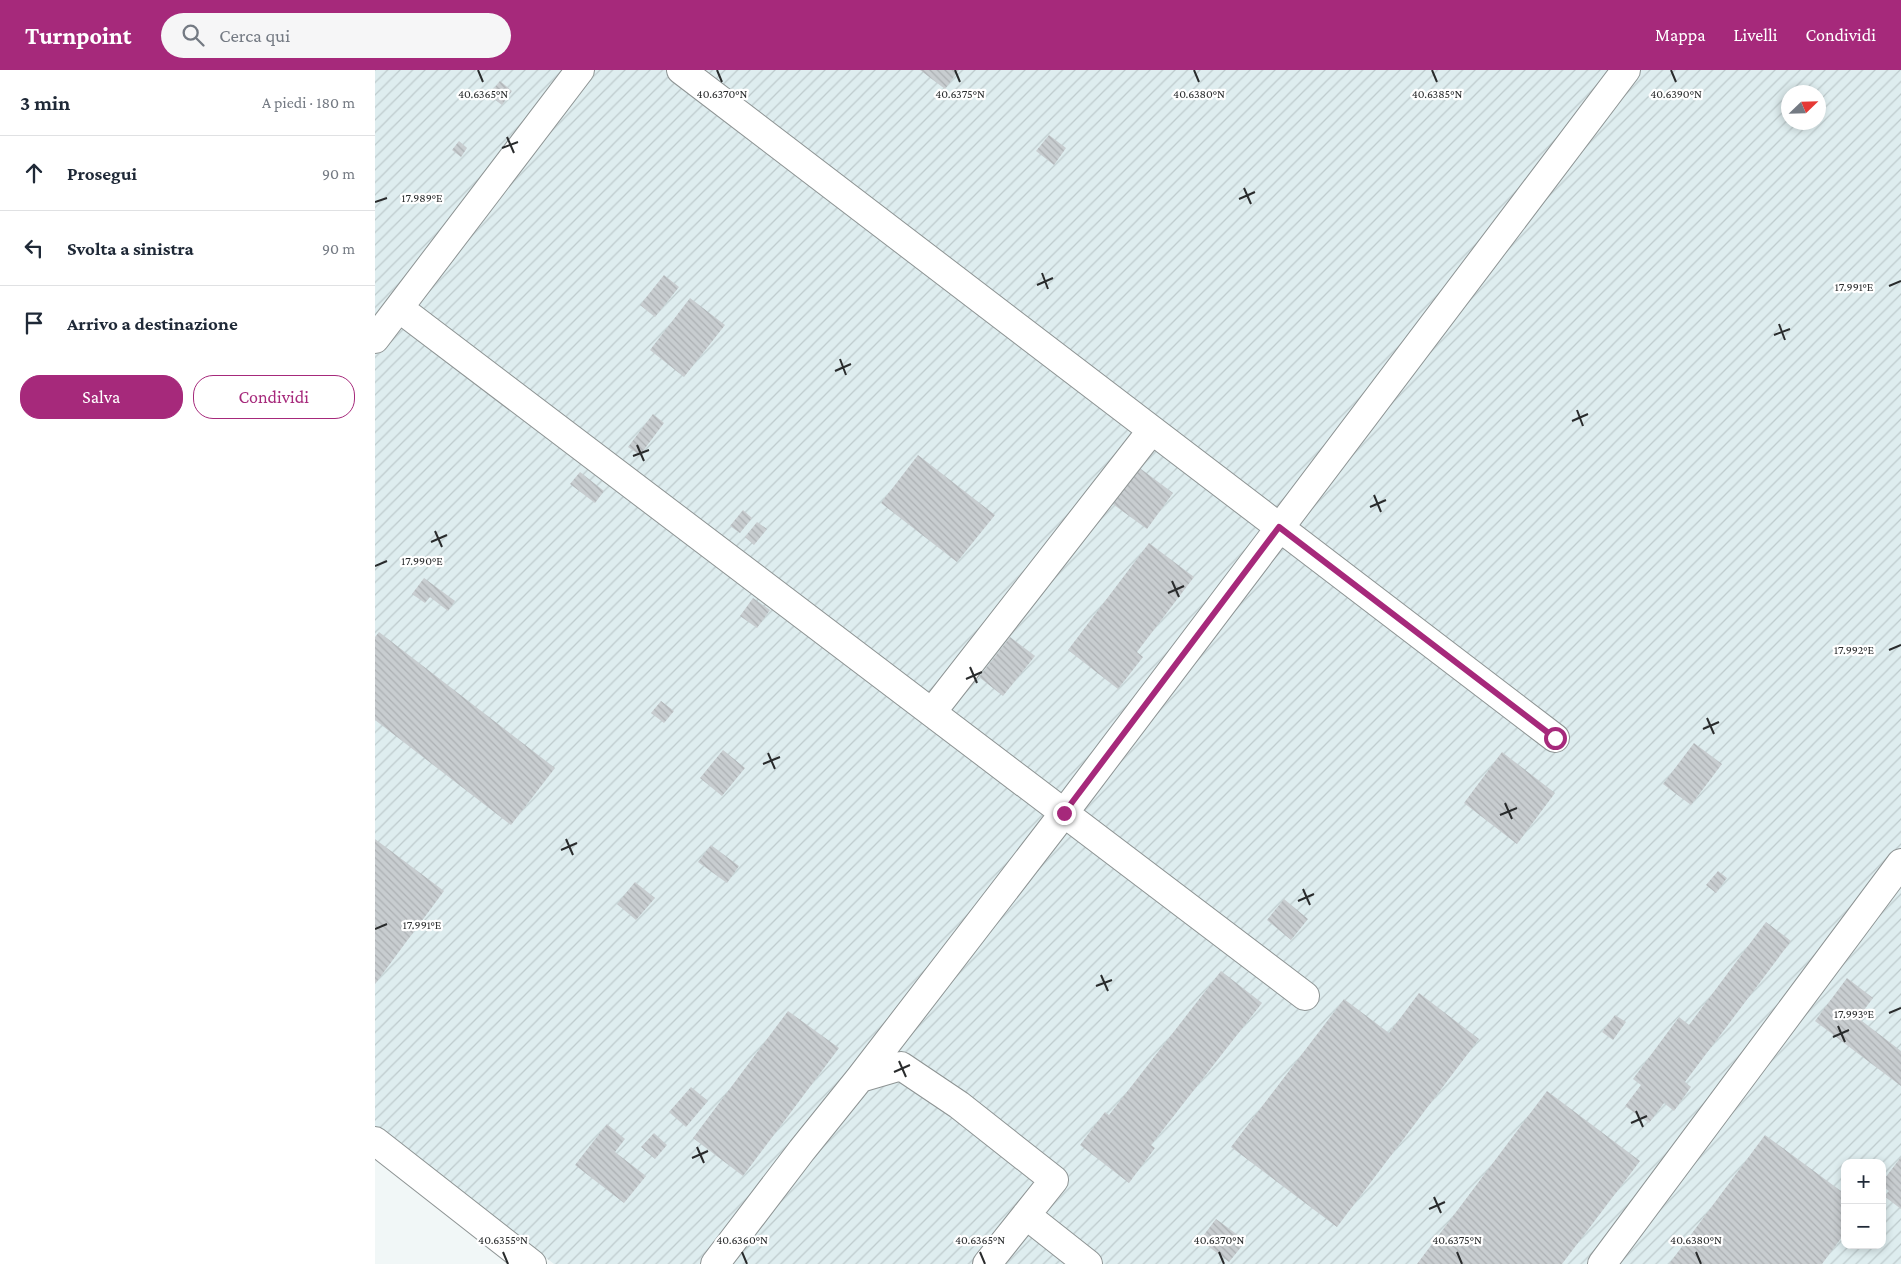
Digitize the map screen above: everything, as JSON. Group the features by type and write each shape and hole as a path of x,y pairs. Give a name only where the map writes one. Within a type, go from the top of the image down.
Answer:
{"lane":[{"path":"375,339 580,70"},
{"path":"681,70 1555,738"},
{"path":"715,1264 1064,813 1626,70"},
{"path":"399,308 1305,996"},
{"path":"931,712 1152,430"},
{"path":"1602,1264 1901,863"},
{"path":"860,1078 901,1066 959,1105 1054,1180 987,1264"},
{"path":"375,1141 533,1264"},
{"path":"1026,1215 1088,1264"}],"shaded area":[{"path":"375,70 1901,70 1901,1264 554,1264 375,1128"}],"building":[{"path":"920,70 959,70 945,89"},
{"path":"500,81 512,91 502,105 489,95"},
{"path":"1049,135 1066,148 1054,165 1036,151"},
{"path":"459,141 467,148 461,157 452,150"},
{"path":"664,275 679,287 655,317 640,305"},
{"path":"690,298 725,325 684,377 650,350"},
{"path":"653,414 664,423 640,455 628,447"},
{"path":"918,455 995,515 957,562 881,503"},
{"path":"1137,466 1173,493 1147,529 1110,502"},
{"path":"580,472 604,491 595,503 570,484"},
{"path":"743,510 752,518 740,533 730,526"},
{"path":"757,522 767,529 754,545 745,537"},
{"path":"1149,543 1194,577 1137,652 1143,657 1118,689 1068,650"},
{"path":"424,578 455,601 448,611 430,597 425,603 412,594"},
{"path":"753,598 770,610 757,628 740,616"},
{"path":"379,632 555,768 511,825 375,720 375,637"},
{"path":"1010,637 1035,656 1003,696 979,677"},
{"path":"661,701 674,711 664,723 651,713"},
{"path":"1694,743 1722,764 1691,805 1663,784"},
{"path":"723,750 745,768 722,796 700,778"},
{"path":"1502,752 1555,793 1517,844 1464,803"},
{"path":"375,839 444,891 375,984"},
{"path":"711,845 739,866 727,883 698,862"},
{"path":"1718,871 1727,878 1716,893 1706,885"},
{"path":"635,882 655,898 636,920 617,904"},
{"path":"1284,899 1308,919 1291,940 1267,920"},
{"path":"1766,922 1791,941 1685,1082 1691,1087 1674,1111 1664,1103 1649,1123 1625,1106 1641,1085 1633,1079 1679,1017 1689,1025"},
{"path":"1221,971 1262,1003 1151,1145 1155,1148 1129,1183 1080,1145 1105,1112 1109,1115"},
{"path":"1847,978 1873,998 1858,1018 1901,1051 1901,1086 1815,1021"},
{"path":"1419,993 1479,1039 1337,1227 1231,1147 1344,999 1389,1033"},
{"path":"788,1011 839,1048 743,1176 693,1138"},
{"path":"1615,1015 1626,1022 1613,1040 1602,1032"},
{"path":"691,1087 708,1101 686,1127 669,1112"},
{"path":"1547,1091 1640,1161 1562,1264 1417,1264"},
{"path":"607,1124 625,1139 615,1152 646,1176 624,1203 575,1165"},
{"path":"654,1133 667,1145 655,1159 641,1147"},
{"path":"1765,1135 1841,1191 1841,1238 1822,1264 1669,1264"},
{"path":"1901,1157 1901,1209 1886,1198 1889,1191 1886,1189 1886,1177"},
{"path":"1216,1219 1246,1241 1229,1262 1200,1240"}],"route":[{"path":"1064,813 1279,527 1555,738"}]}
